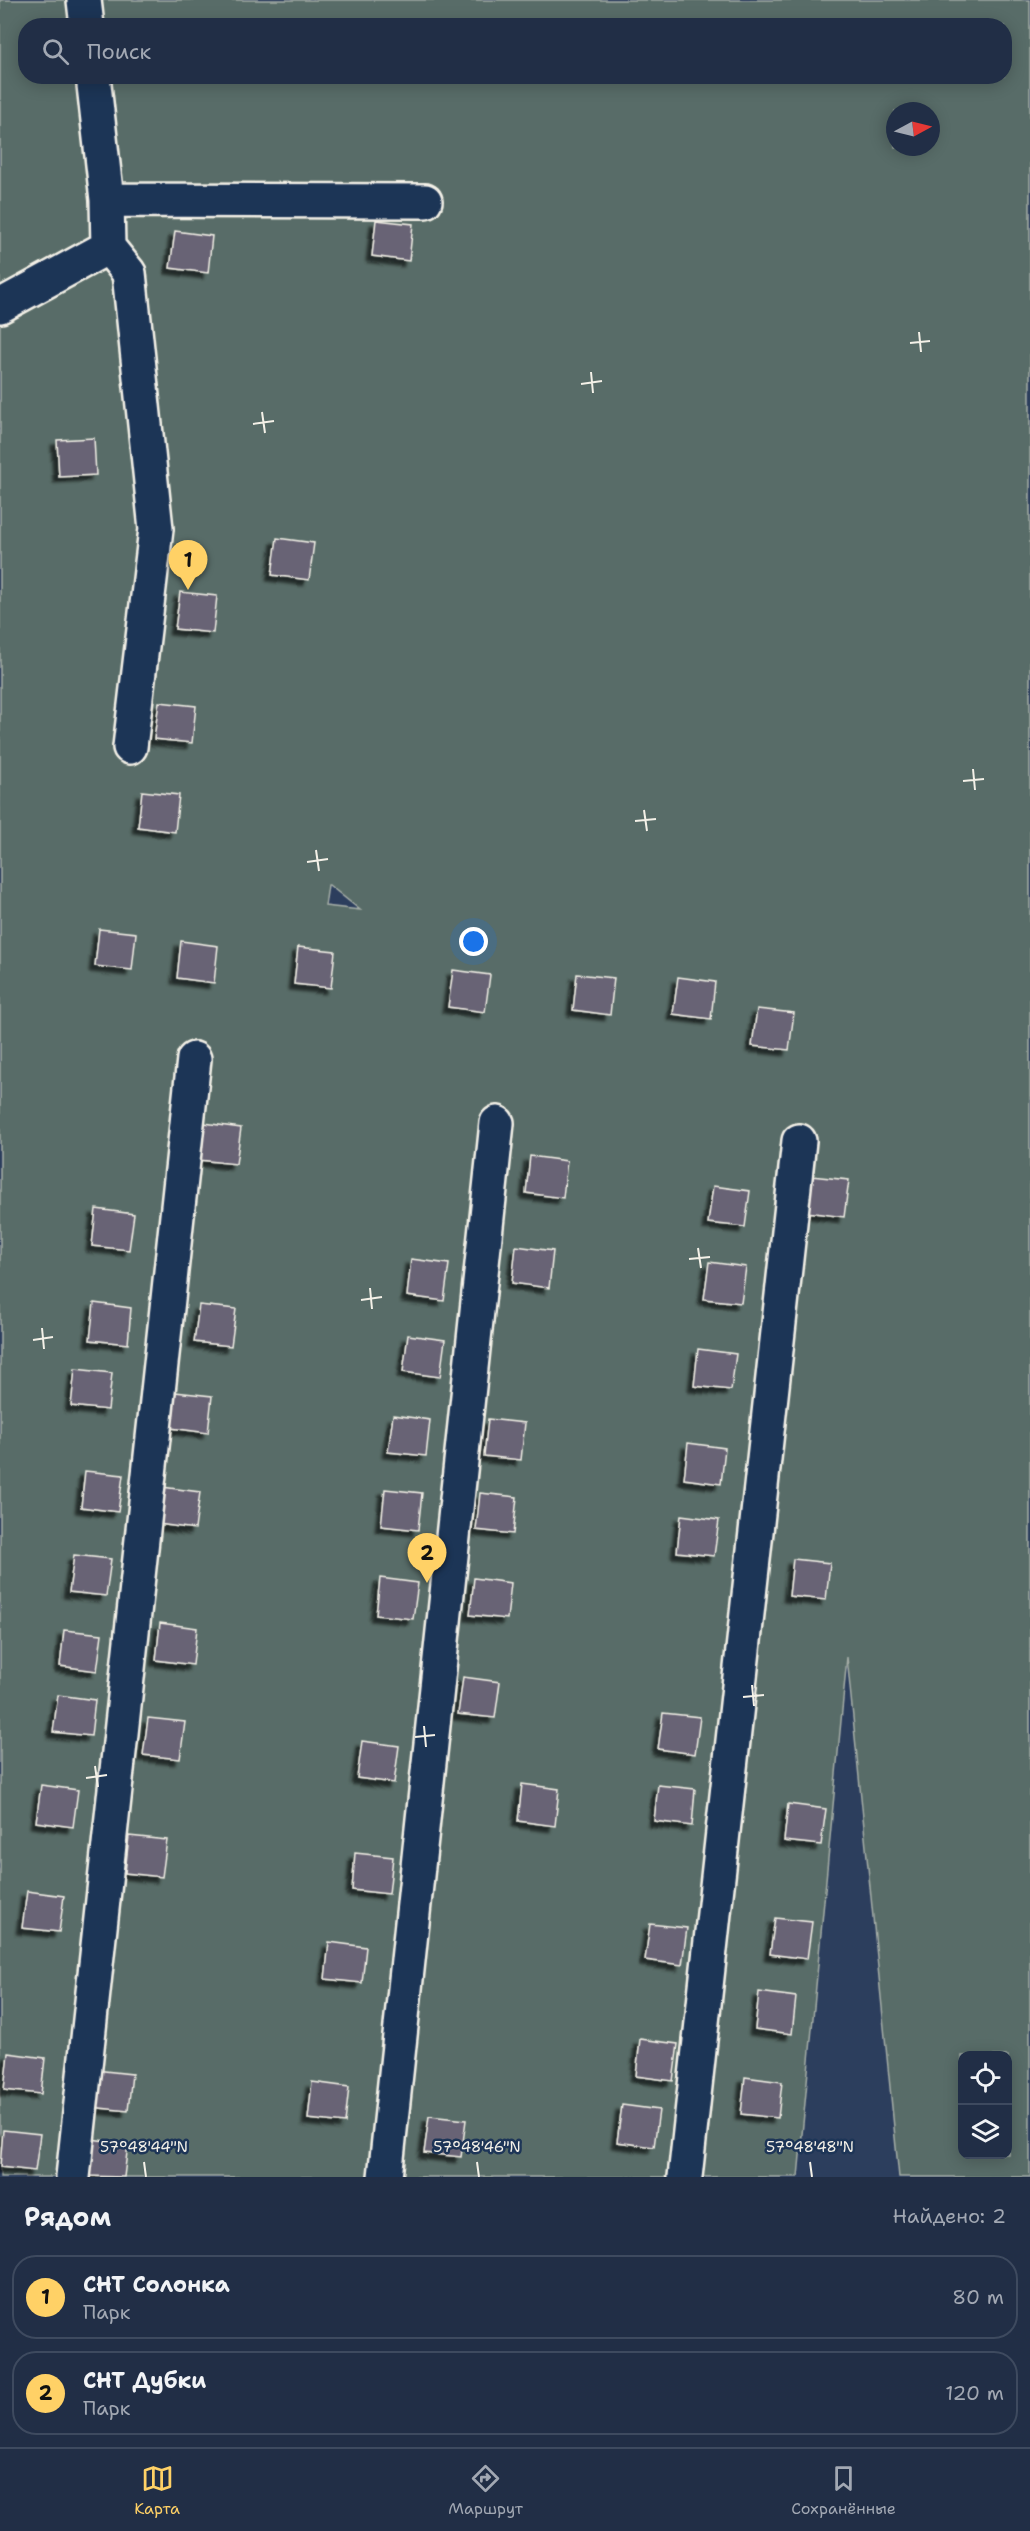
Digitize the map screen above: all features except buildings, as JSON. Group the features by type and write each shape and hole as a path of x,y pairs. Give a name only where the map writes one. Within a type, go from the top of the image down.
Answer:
{"street":[{"path":"84,0 86,18"},
{"path":"94,84 107,200 108,247 129,273 156,528 130,747"},
{"path":"107,200 425,201"},
{"path":"0,306 108,247"},
{"path":"73,2177 195,1059"},
{"path":"385,2177 497,1123"},
{"path":"685,2177 799,1142"}],"green space":[{"path":"0,0 1030,0 1030,2177 899,2177 847,1657 798,2177 0,2177","holes":["329,885 360,910 325,906"]}],"place":[{"name":"СНТ Солонка","path":"188,590"},
{"name":"СНТ Дубки","path":"427,1583"}]}
